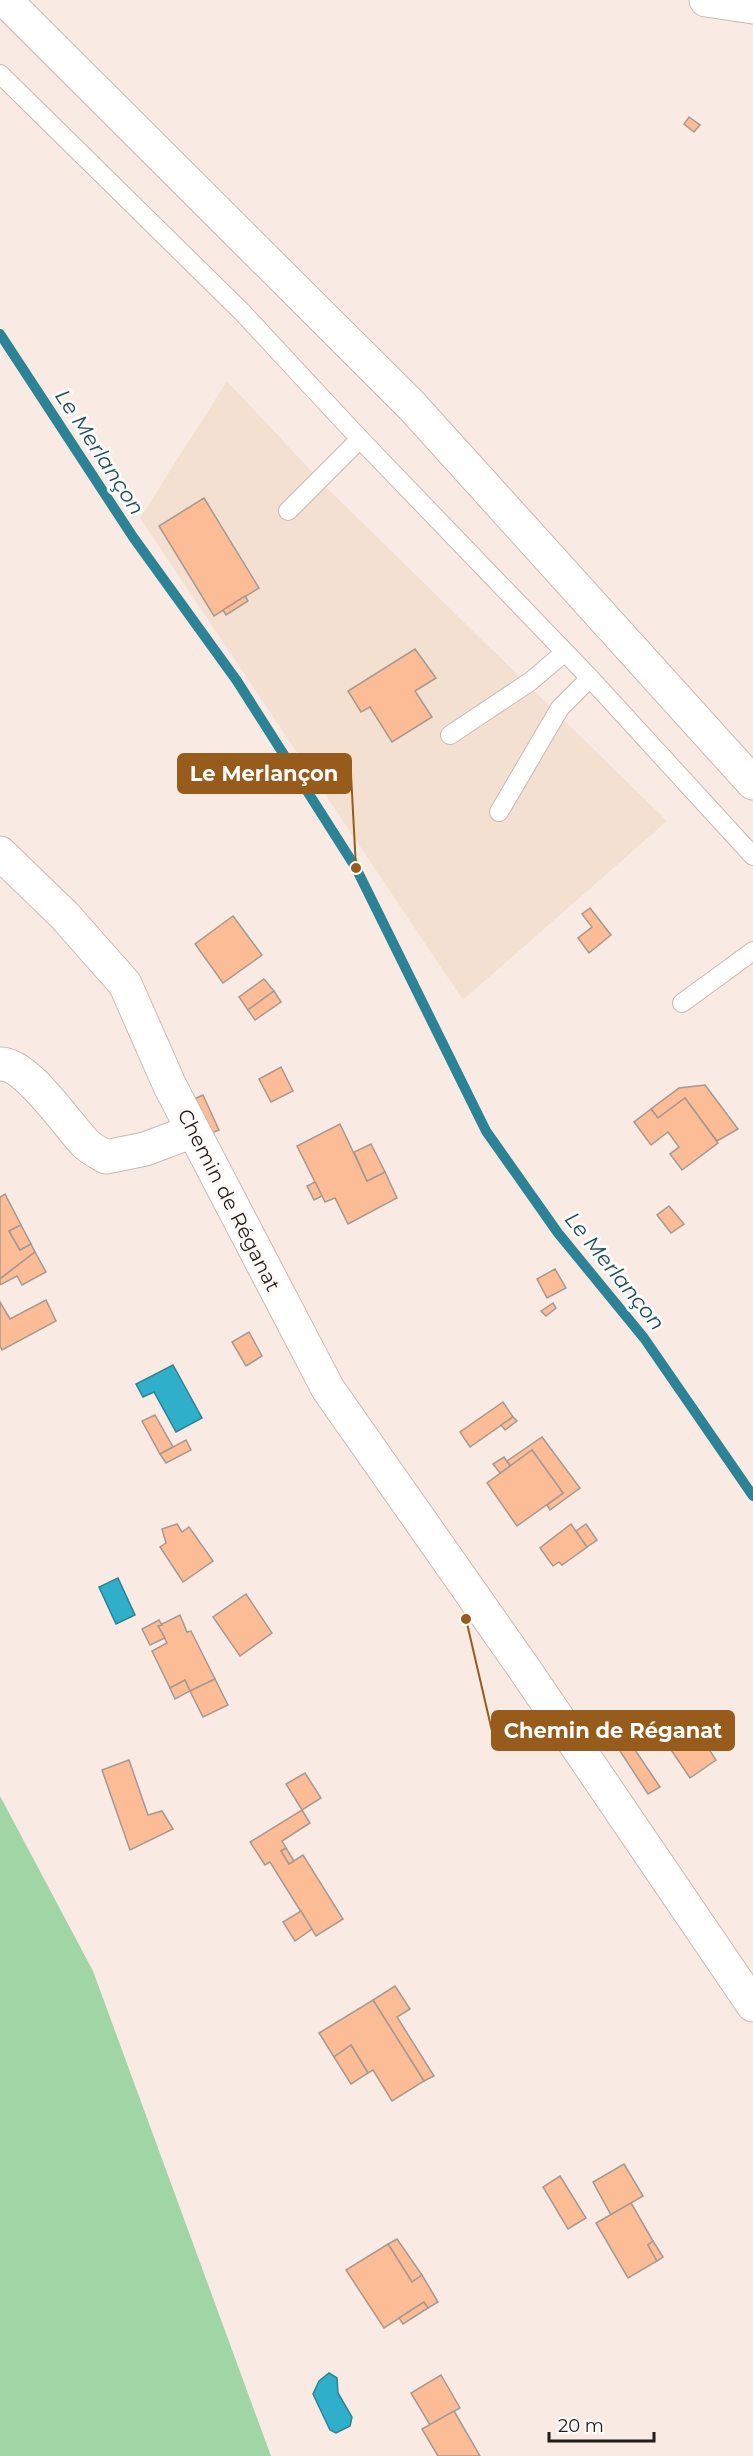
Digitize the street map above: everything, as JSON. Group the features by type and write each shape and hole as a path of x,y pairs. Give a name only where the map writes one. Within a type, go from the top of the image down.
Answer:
{"street":[{"path":"4,0 412,406 753,783"},
{"path":"706,0 753,7"},
{"name":"Chemin de Réganat","path":"0,853 65,916 125,984 170,1086 328,1389 523,1667 753,2005"},
{"path":"0,1064 8,1064 40,1089 87,1145 106,1157 145,1149 193,1131"}],"lane":[{"path":"0,74 242,312 360,439 590,678 753,856"},
{"path":"288,511 360,439"},
{"path":"450,735 531,681 565,652"},
{"path":"499,812 560,708 590,678"},
{"path":"682,1003 753,951"}],"shaded area":[{"path":"227,381 328,489 667,821 463,1000 140,518"}],"green space":[{"path":"0,1796 93,1971 271,2456 0,2456"}],"water":[{"path":"173,1365 202,1418 176,1432 154,1392 143,1397 136,1384"},
{"path":"118,1578 135,1615 116,1624 99,1587"},
{"path":"329,2373 337,2378 338,2393 352,2417 350,2426 336,2433 330,2430 313,2394 319,2381"}],"building":[{"path":"689,117 700,125 694,132 684,124"},
{"path":"204,498 259,588 214,616 159,526"},
{"path":"245,596 248,601 226,615 223,610"},
{"path":"415,649 436,678 415,691 432,717 392,742 370,707 361,712 348,691"},
{"path":"590,908 611,935 589,953 578,938 592,927 582,914"},
{"path":"233,916 262,955 223,983 195,944"},
{"path":"264,979 274,991 248,1010 239,997"},
{"path":"274,991 281,1002 255,1020 248,1010"},
{"path":"281,1067 293,1091 271,1102 259,1079"},
{"path":"705,1085 738,1129 717,1141 685,1098 658,1118 651,1109 679,1088"},
{"path":"203,1095 219,1130 206,1135 192,1100"},
{"path":"685,1098 718,1143 682,1170 670,1154 679,1147 668,1132 651,1145 634,1122 651,1109 658,1118"},
{"path":"340,1124 367,1181 385,1172 397,1198 348,1224 335,1198 325,1202 297,1146"},
{"path":"371,1144 385,1172 367,1181 354,1152"},
{"path":"315,1182 322,1196 314,1200 307,1186"},
{"path":"5,1194 21,1225 9,1231 20,1250 31,1244 35,1252 0,1279 0,1197"},
{"path":"669,1206 684,1224 671,1233 657,1215"},
{"path":"21,1225 31,1244 20,1250 9,1231"},
{"path":"35,1252 46,1272 22,1285 17,1276 0,1285 0,1279"},
{"path":"555,1269 566,1288 547,1298 537,1279"},
{"path":"46,1300 56,1321 2,1350 0,1346 0,1302 10,1319"},
{"path":"553,1303 556,1308 546,1316 541,1311"},
{"path":"249,1332 262,1356 246,1366 232,1342"},
{"path":"503,1402 513,1417 470,1447 460,1432"},
{"path":"155,1415 173,1447 160,1454 142,1421"},
{"path":"513,1417 517,1421 505,1430 501,1425"},
{"path":"542,1437 580,1488 550,1510 547,1505 563,1493 532,1450 510,1466 507,1461"},
{"path":"186,1440 191,1450 166,1463 160,1454"},
{"path":"532,1450 563,1493 517,1526 487,1483"},
{"path":"504,1457 510,1466 500,1473 493,1464"},
{"path":"177,1524 182,1532 189,1527 213,1561 183,1582 160,1547 166,1543 162,1529"},
{"path":"571,1524 587,1547 562,1565 559,1562 553,1566 540,1548"},
{"path":"586,1524 597,1540 587,1547 576,1531"},
{"path":"246,1594 272,1633 240,1656 213,1617"},
{"path":"180,1615 187,1632 191,1631 215,1679 190,1691 185,1680 170,1688 152,1651 167,1643 158,1626"},
{"path":"159,1620 162,1625 158,1626 165,1638 150,1645 142,1629"},
{"path":"215,1679 228,1705 203,1717 190,1691"},
{"path":"185,1680 190,1691 175,1699 170,1688"},
{"path":"692,1723 716,1760 690,1778 665,1741"},
{"path":"631,1744 660,1787 648,1794 620,1751"},
{"path":"129,1760 148,1815 162,1811 173,1829 130,1850 102,1770"},
{"path":"305,1773 321,1798 302,1810 286,1784"},
{"path":"302,1810 310,1823 282,1841 286,1848 281,1851 289,1864 303,1855 343,1919 316,1936 270,1862 265,1865 250,1842"},
{"path":"286,1848 294,1861 289,1864 281,1851"},
{"path":"301,1911 312,1929 295,1941 283,1922"},
{"path":"395,1986 410,2009 397,2017 434,2076 424,2081 373,2000"},
{"path":"373,2000 424,2081 392,2101 373,2070 368,2073 351,2045 334,2057 319,2033"},
{"path":"351,2045 368,2073 351,2084 334,2057"},
{"path":"624,2164 643,2196 611,2215 593,2182"},
{"path":"560,2176 586,2218 568,2229 543,2187"},
{"path":"631,2203 653,2241 648,2245 657,2261 628,2278 596,2223"},
{"path":"397,2239 422,2275 412,2282 388,2244"},
{"path":"653,2241 663,2257 657,2261 648,2245"},
{"path":"388,2244 412,2282 422,2275 438,2302 428,2308 424,2302 384,2328 346,2270"},
{"path":"424,2302 428,2308 403,2324 399,2318"},
{"path":"441,2375 460,2408 430,2425 411,2393"},
{"path":"454,2411 480,2456 438,2456 422,2429"}],"waterway":[{"name":"Le Merlançon","path":"0,334 133,537 237,681 356,868 486,1131 558,1233 644,1338 753,1496"}],"place":[{"name":"Le Merlançon","path":"356,868"},
{"name":"Chemin de Réganat","path":"466,1619"}]}
